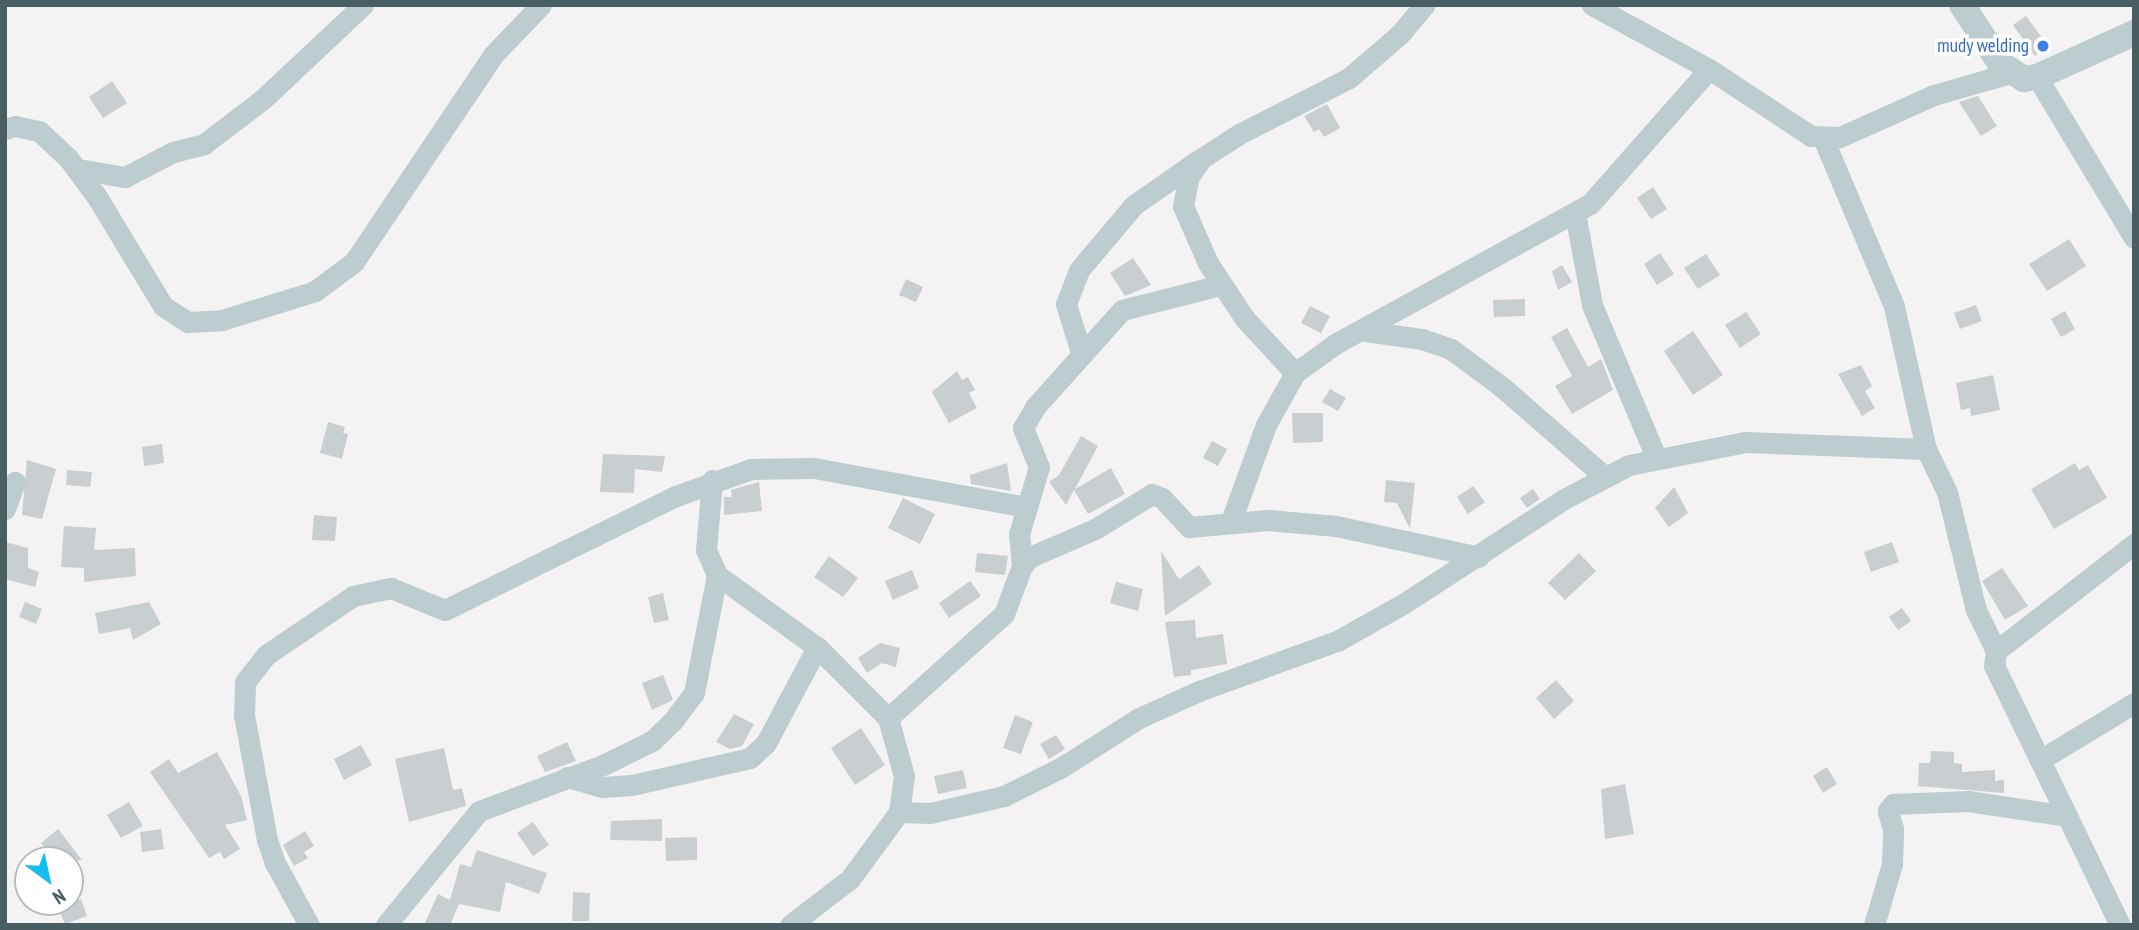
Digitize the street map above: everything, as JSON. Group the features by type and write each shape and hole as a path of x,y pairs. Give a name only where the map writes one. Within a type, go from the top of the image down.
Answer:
{"street":[{"path":"78,169 125,177 173,152 204,144 263,99 363,5"},
{"path":"1080,352 1066,304 1079,270 1134,205 1202,158 1349,78 1400,34 1423,5"},
{"path":"1592,5 1709,69 1791,127 1823,138 1840,137 1934,95 2010,73"},
{"path":"1962,5 2010,73 2024,79 2037,77 2134,33"},
{"path":"5,129 15,126 39,131 78,169 163,306 176,317 207,323 315,291 354,261 493,55 534,7"},
{"path":"1231,521 1266,425 1295,373 1324,351 1365,331 1575,213 1604,193 1709,69"},
{"path":"2037,77 2134,238"},
{"path":"1823,138 1894,306 1926,449 1947,492 1976,610 1996,650 1994,666 2120,925"},
{"path":"1202,158 1189,176 1183,206 1220,285 1295,373"},
{"path":"1575,213 1592,305 1656,457"},
{"path":"888,719 1004,614 1021,566 1018,534 1039,467 1026,436 1026,420 1080,352 1113,318 1136,303 1220,285"},
{"path":"1365,331 1422,339 1451,349 1502,387 1604,476"},
{"path":"899,812 958,808 1030,785 1139,718 1199,691 1339,640 1479,556 1604,476 1656,457 1745,442 1926,449"},
{"path":"309,925 275,863 267,840 244,715 250,671 353,596 391,588 445,610 712,480 751,469 814,468 1026,507"},
{"path":"712,480 706,550 717,575 817,647 888,719 904,776 899,812 849,879 790,925"},
{"path":"5,509 15,482"},
{"path":"1021,566 1030,557 1095,529 1152,494 1162,498 1189,527 1231,521 1336,526 1479,556"},
{"path":"1996,650 2134,544"},
{"path":"386,925 479,811 652,741 683,710 699,676 717,575"},
{"path":"567,777 604,787 632,785 750,758 766,743 817,647"},
{"path":"2040,760 2134,703"},
{"path":"1874,925 1892,864 1893,829 1888,811 1893,804 1968,801 2067,816"}],"building":[{"path":"2026,16 2048,46 2035,56 2013,25"},
{"path":"112,81 127,103 103,118 89,97"},
{"path":"1978,96 1997,126 1981,136 1959,102"},
{"path":"1327,104 1340,128 1324,137 1319,129 1314,132 1304,116"},
{"path":"1653,187 1667,209 1651,219 1637,198"},
{"path":"2069,239 2086,266 2047,291 2029,264"},
{"path":"1660,253 1674,274 1657,285 1644,264"},
{"path":"1706,254 1720,275 1698,289 1684,268"},
{"path":"1133,258 1151,285 1125,296 1110,273"},
{"path":"1562,265 1572,282 1558,290 1552,271"},
{"path":"906,279 923,287 916,302 899,295"},
{"path":"1525,299 1525,316 1494,317 1493,300"},
{"path":"1976,305 1982,321 1960,329 1954,313"},
{"path":"1310,306 1330,316 1321,333 1301,323"},
{"path":"2065,311 2075,329 2061,337 2051,319"},
{"path":"1746,312 1761,334 1740,348 1725,325"},
{"path":"1567,328 1588,367 1601,359 1613,390 1572,414 1555,386 1572,376 1551,337"},
{"path":"1693,331 1723,375 1693,395 1664,351"},
{"path":"1861,365 1872,386 1865,391 1875,408 1862,416 1838,374"},
{"path":"957,371 962,380 968,377 975,390 969,393 977,408 949,423 932,392"},
{"path":"1993,375 2000,410 1971,416 1970,408 1961,410 1956,383"},
{"path":"1330,389 1346,398 1338,411 1322,402"},
{"path":"1292,413 1323,413 1323,442 1293,443"},
{"path":"328,422 345,427 343,433 348,434 342,459 320,453"},
{"path":"1081,436 1098,446 1075,489 1111,468 1125,494 1088,514 1074,490 1066,505 1049,482 1059,475"},
{"path":"1212,441 1227,449 1218,466 1203,458"},
{"path":"162,444 164,463 144,466 142,447"},
{"path":"603,454 665,456 662,472 635,469 634,493 600,492"},
{"path":"27,460 56,469 42,519 22,515"},
{"path":"1007,463 1011,491 971,484 970,475"},
{"path":"2075,463 2079,470 2088,465 2107,498 2054,529 2031,489"},
{"path":"67,470 92,472 90,487 66,485"},
{"path":"1386,480 1415,483 1410,529 1397,503 1384,502"},
{"path":"759,482 762,511 724,515 724,497 732,497 731,490"},
{"path":"1473,486 1485,502 1468,514 1457,497"},
{"path":"1674,487 1688,513 1669,527 1655,508"},
{"path":"1533,489 1540,499 1527,508 1520,498"},
{"path":"903,498 935,514 920,544 888,528"},
{"path":"314,515 337,517 335,541 312,540"},
{"path":"64,526 96,528 94,550 135,548 136,576 84,582 84,568 61,567"},
{"path":"5,542 28,548 28,568 39,572 35,587 5,579"},
{"path":"1892,542 1899,562 1871,572 1864,552"},
{"path":"1161,551 1179,579 1199,565 1212,584 1165,616"},
{"path":"977,553 1008,556 1005,575 975,572"},
{"path":"1579,553 1596,571 1565,600 1548,583"},
{"path":"829,556 858,578 843,597 814,577"},
{"path":"2002,568 2028,606 2005,620 1982,581"},
{"path":"912,570 919,588 893,600 885,581"},
{"path":"970,581 981,596 949,618 939,603"},
{"path":"1116,582 1143,589 1138,611 1110,603"},
{"path":"663,593 669,620 654,623 648,597"},
{"path":"25,602 42,609 36,624 19,617"},
{"path":"149,602 161,624 133,640 130,628 99,634 95,613"},
{"path":"1902,608 1911,621 1898,630 1889,617"},
{"path":"1195,620 1196,638 1223,634 1227,664 1191,670 1191,675 1174,677 1165,622"},
{"path":"880,643 900,648 896,667 882,663 867,673 858,658"},
{"path":"663,675 673,700 652,710 642,683"},
{"path":"1556,680 1574,701 1554,719 1536,698"},
{"path":"734,714 754,724 742,746 730,749 716,742"},
{"path":"1015,715 1033,722 1021,754 1003,748"},
{"path":"861,728 885,765 855,785 831,748"},
{"path":"1056,735 1065,749 1049,759 1040,744"},
{"path":"567,742 576,761 545,772 537,756"},
{"path":"361,745 372,765 344,780 334,759"},
{"path":"444,748 453,790 462,788 466,806 409,822 395,759"},
{"path":"1931,751 1954,752 1954,763 1962,764 1962,772 1995,770 1995,781 2004,780 2004,793 1918,786 1919,763 1930,763"},
{"path":"217,752 241,796 247,820 225,825 240,849 224,859 220,852 209,858 150,772 169,759 178,773"},
{"path":"1827,767 1837,784 1823,793 1813,776"},
{"path":"963,770 967,788 938,794 934,776"},
{"path":"1625,784 1634,834 1605,839 1601,789"},
{"path":"129,802 143,826 121,838 107,815"},
{"path":"662,819 662,841 610,840 611,821"},
{"path":"533,822 549,845 533,856 517,833"},
{"path":"58,829 71,846 43,846 41,843"},
{"path":"161,829 164,849 142,852 140,832"},
{"path":"305,831 314,846 304,852 308,858 294,866 283,845"},
{"path":"697,837 697,860 666,861 665,838"},
{"path":"477,850 547,873 539,894 506,882 500,912 459,904 450,925 424,925 438,894 450,900 460,864 471,867"},
{"path":"573,892 590,893 589,921 572,921"},
{"path":"84,908 87,916 65,924 62,916 84,916"}],"place":[{"name":"mudy welding","path":"2043,46"}]}
